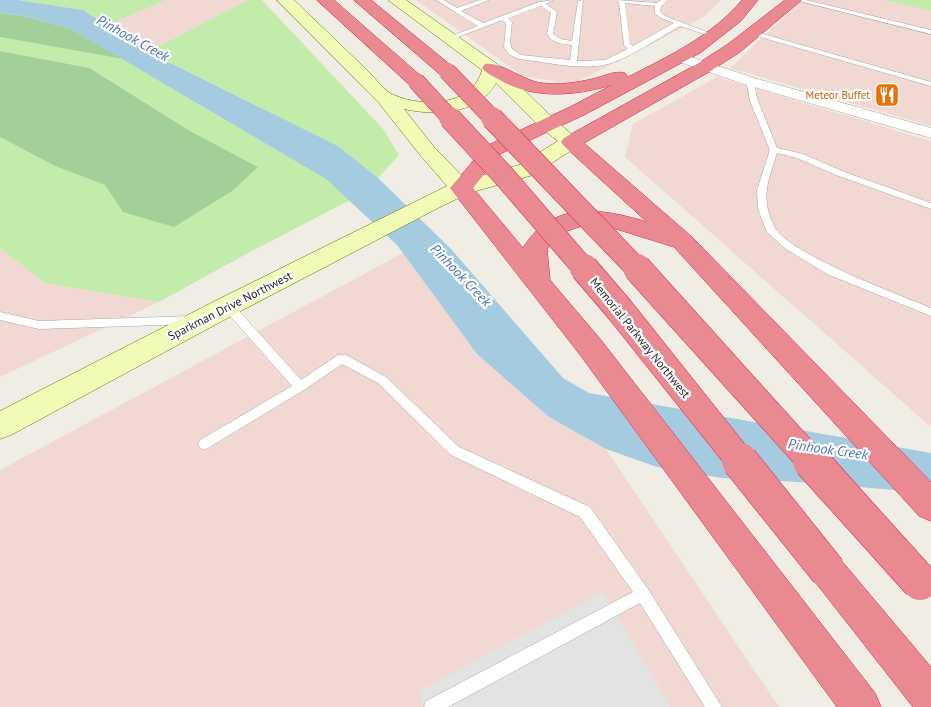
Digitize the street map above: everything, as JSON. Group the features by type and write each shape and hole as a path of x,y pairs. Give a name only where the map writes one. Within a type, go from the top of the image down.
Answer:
{"highway":[{"name":"Memorial Parkway Northwest","path":"325,0 416,81 504,176 620,310 931,698"},
{"path":"362,0 447,71 648,280 926,588"},
{"path":"491,68 520,83 552,89 571,89 661,66 712,36 735,18 750,0"},
{"path":"794,0 706,66 571,142 684,243 931,505"},
{"name":"Sparkman Drive Northwest","path":"461,188 493,150 661,66"},
{"path":"461,188 591,348 749,560 862,707"},
{"path":"538,284 535,248 552,228 580,217 617,220 684,243"}],"main road":[{"path":"285,0 386,99 427,151 461,188"},
{"path":"396,0 491,68 548,124 571,142"},
{"path":"386,99 420,108 446,108 467,99 486,85 491,68"},
{"name":"Sparkman Drive Northwest","path":"0,426 228,306 430,203 461,188 526,170 571,142"}],"street":[{"path":"679,57 749,80 931,134"}],"lane":[{"path":"439,0 483,26"},
{"path":"456,10 486,0"},
{"path":"451,38 550,0"},
{"path":"573,63 582,0"},
{"path":"633,49 627,45 621,0 658,6"},
{"path":"665,0 658,6 657,12 663,17 712,36"},
{"path":"798,0 931,32"},
{"path":"541,3 554,12 551,38 560,42 575,43"},
{"path":"503,18 509,22 507,46 512,54 519,57 590,64 615,59 680,23"},
{"path":"752,33 931,84"},
{"path":"749,80 754,101 774,150 762,190 763,210 770,230 789,248 831,271 931,312"},
{"path":"774,150 800,156 839,173 931,206"},
{"path":"228,306 300,388"},
{"path":"0,316 39,326 202,320"},
{"path":"204,444 300,388 342,358 382,380 455,451 585,512 643,594 714,707"},
{"path":"432,707 643,594"}],"shaded area":[{"path":"166,0 248,0 148,52 107,25"},
{"path":"416,0 722,0 702,18 573,84 523,76"},
{"path":"803,0 885,0 931,11 931,126 730,68"},
{"path":"717,77 931,141 931,427 625,157 633,124"},
{"path":"0,248 45,283 159,302 0,377"},
{"path":"403,253 477,354 549,417 606,449 779,707 0,707 0,470"},
{"path":"603,592 671,707 424,707 419,691"}],"green space":[{"path":"17,0 166,0 107,25 83,10"},
{"path":"248,0 262,0 383,129 399,155 378,178 338,146 148,52"},
{"path":"885,0 931,0 931,11"},
{"path":"0,13 29,17 71,29 123,59 0,37"},
{"path":"0,37 123,59 326,179 350,200 159,302 45,283 0,248 0,137 55,166 105,185 123,212 258,167 190,131 91,68 0,51"},
{"path":"0,51 90,68 190,131 258,167 232,191 174,227 123,212 105,185 55,166 0,137"}],"water":[{"name":"Pinhook Creek","path":"0,0 17,0 83,10 148,52 338,146 378,178 451,249 563,378 589,393 931,453 931,493 722,478 657,467 606,449 549,417 477,354 397,245 326,179 71,29 29,17 0,13"}],"place":[{"name":"Meteor Buffet","path":"887,95"}]}
